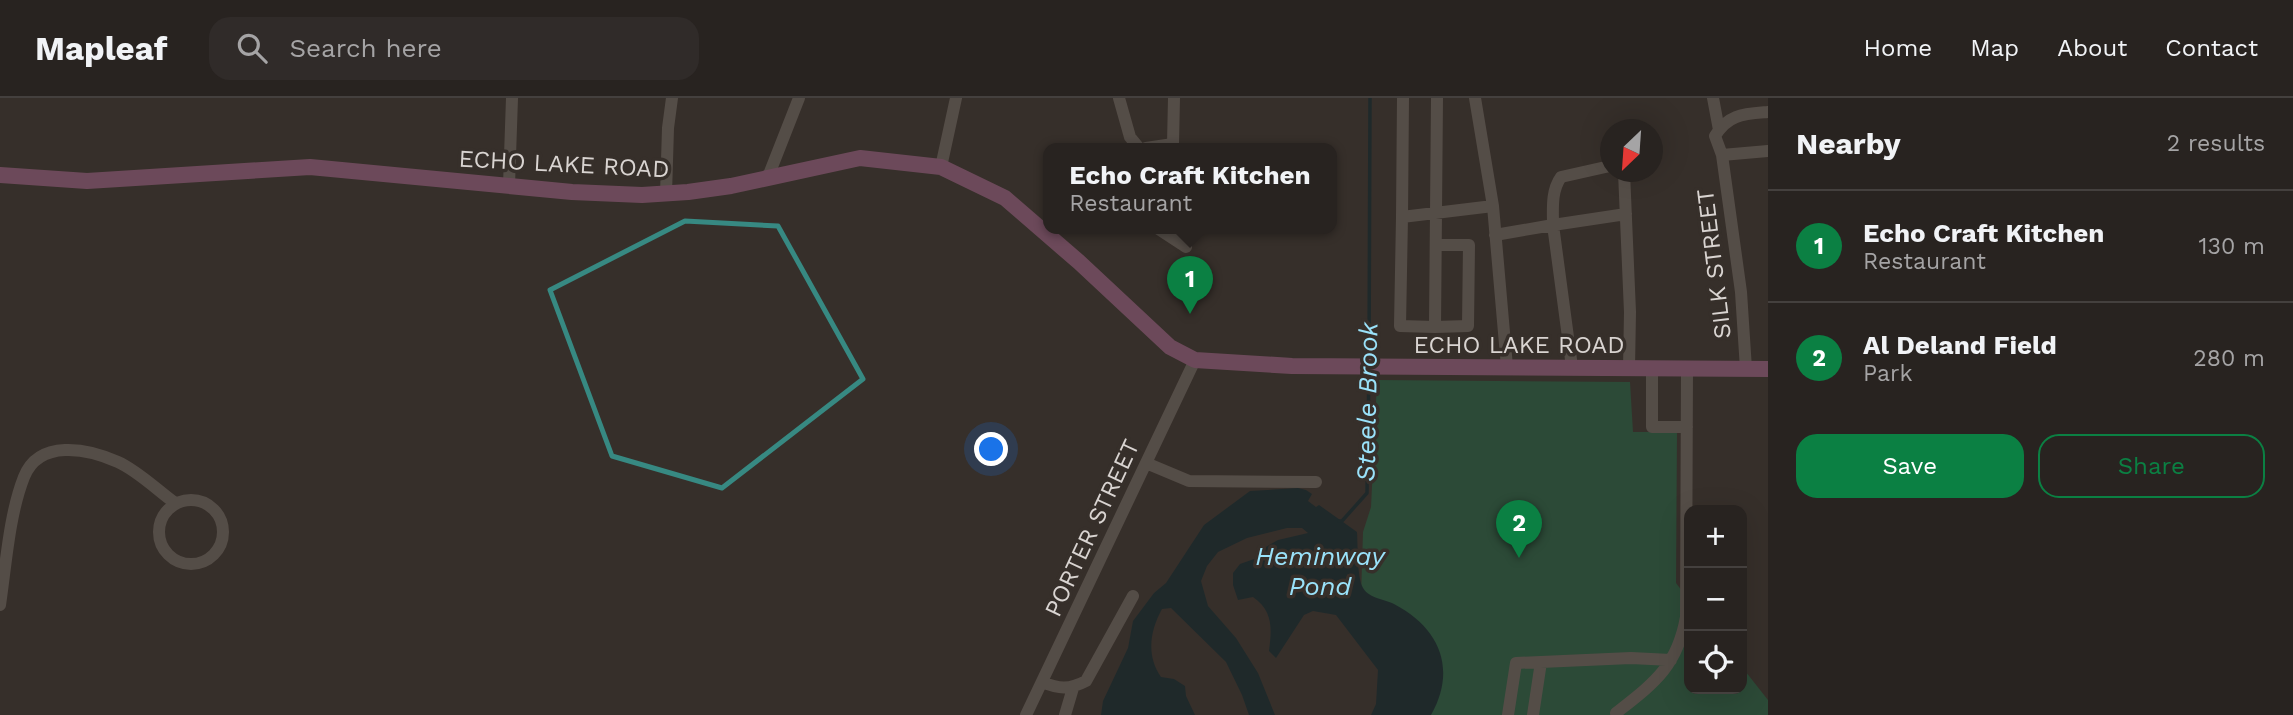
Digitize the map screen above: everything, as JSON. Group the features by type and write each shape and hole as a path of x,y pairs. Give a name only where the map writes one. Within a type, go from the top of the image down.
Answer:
{"main road":[{"name":"ECHO LAKE ROAD","path":"0,175 88,181 310,167 613,194 666,194 731,186 860,158 941,167 1005,198 1043,231"},
{"name":"ECHO LAKE ROAD","path":"1047,234 1170,347 1195,360 1293,366 1768,369"}],"street":[{"path":"509,186 512,98"},
{"path":"666,194 668,128 672,98"},
{"path":"768,177 799,98"},
{"path":"941,167 956,98"},
{"path":"1119,98 1130,137 1135,143"},
{"path":"1173,143 1174,98"},
{"path":"1404,98 1400,326 1468,326 1469,245 1437,245"},
{"path":"1435,327 1437,98"},
{"path":"1475,98 1493,206 1507,367"},
{"name":"SILK STREET","path":"1713,98 1719,130 1715,136 1721,155 1741,292 1746,369"},
{"path":"1719,130 1723,123 1743,114 1768,112"},
{"name":"SILK STREET","path":"1721,155 1768,151"},
{"path":"1572,367 1553,225 1553,196 1561,177 1600,168"},
{"path":"1624,182 1630,312 1629,368"},
{"path":"1402,217 1493,206"},
{"path":"1495,235 1626,214"},
{"path":"1166,234 1186,247"},
{"name":"PORTER STREET","path":"1026,715 1195,360"},
{"path":"1652,368 1652,427 1687,427"},
{"path":"1616,713 1649,686 1671,660 1681,641 1686,617 1687,368"},
{"path":"0,605 16,500 24,474 40,454 66,449 119,462 175,503"},
{"path":"1146,463 1189,481 1316,482"},
{"path":"190,499 201,501 218,514 223,536 219,547 200,563 182,562 171,557 163,548 159,537 161,518 175,503 190,499"},
{"path":"1042,682 1058,689 1073,688 1086,681 1133,596"},
{"path":"1508,715 1516,663 1631,657 1671,660"},
{"path":"1533,715 1541,662"},
{"path":"1065,715 1073,688"}],"highlighted area":[{"path":"685,221 778,226 863,379 722,488 612,456 550,290"}],"green space":[{"path":"1377,380 1630,382 1633,432 1677,432 1676,583 1684,593 1684,694 1747,694 1747,673 1768,700 1768,715 1399,715 1361,597 1363,532 1371,507"}],"water":[{"name":"Heminway Pond","path":"1298,488 1312,494 1308,501 1316,507 1319,505 1357,532 1359,574 1364,590 1410,614 1433,638 1440,651 1443,682 1431,715 1371,715 1376,704 1378,670 1336,615 1313,611 1304,615 1276,658 1269,651 1271,627 1268,614 1253,597 1238,600 1233,585 1233,573 1240,564 1257,558 1264,548 1278,540 1308,533 1302,528 1287,528 1247,538 1218,552 1207,566 1201,581 1208,606 1236,638 1258,673 1275,715 1249,715 1226,662 1171,608 1162,609 1152,634 1153,660 1161,677 1174,679 1185,686 1186,696 1195,715 1101,715 1103,701 1128,648 1133,621 1154,593 1166,583 1204,525 1250,491"}],"waterway":[{"name":"Steele Brook","path":"1369,362 1370,98"},
{"name":"Steele Brook","path":"1339,521 1342,521 1367,493 1369,370"}],"place":[{"name":"Echo Craft Kitchen","path":"1190,314"},
{"name":"Al Deland Field","path":"1519,558"}]}
